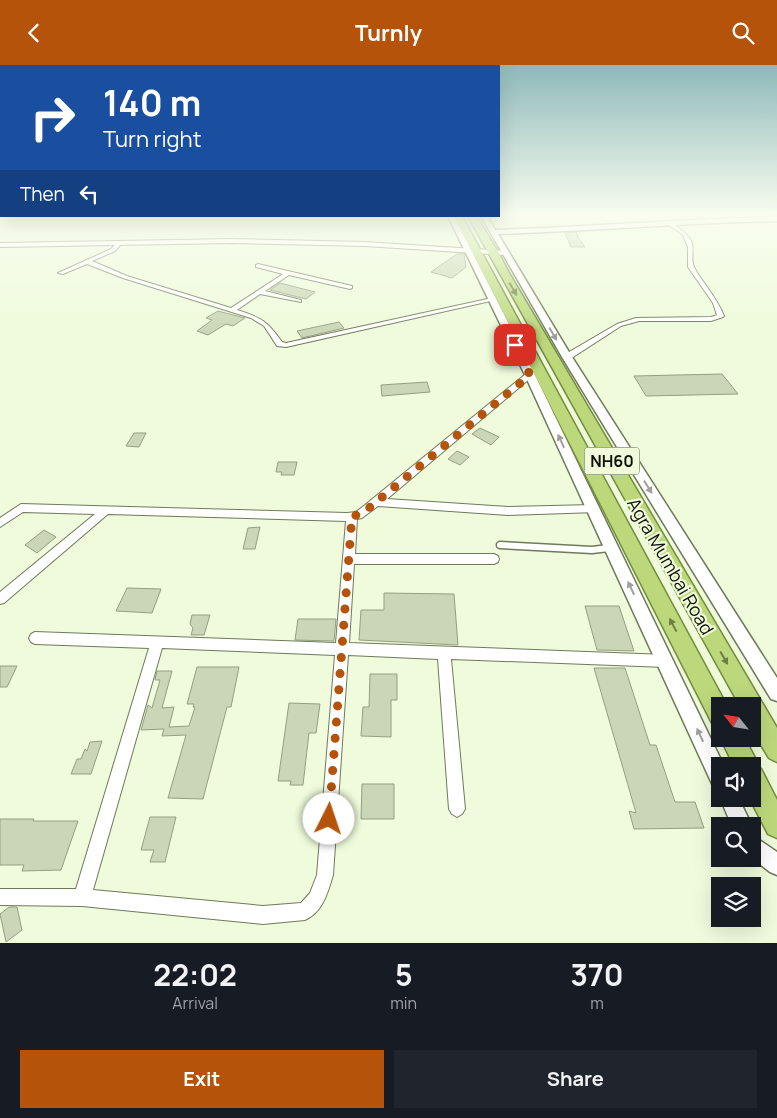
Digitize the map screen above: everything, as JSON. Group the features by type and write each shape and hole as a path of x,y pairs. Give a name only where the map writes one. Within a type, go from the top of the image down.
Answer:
{"highway":[{"name":"Agra Mumbai Road","path":"474,254 711,698"},
{"name":"Agra Mumbai Road","path":"500,254 509,282 746,697"},
{"name":"Agra Mumbai Road","path":"761,723 777,751"},
{"path":"761,795 777,825"}],"street":[{"path":"61,273 105,254"},
{"path":"473,254 492,300 594,509 711,759"},
{"path":"501,254 777,693"},
{"path":"567,357 619,325 638,319 711,319 721,316 716,303 691,267 691,254"},
{"path":"88,262 125,277 232,310 260,321 280,344 286,345 492,300"},
{"path":"258,266 350,287"},
{"path":"232,310 288,273"},
{"path":"260,291 299,301"},
{"path":"0,523 21,509 358,515 530,375"},
{"path":"376,502 508,511 594,509"},
{"path":"0,599 104,511"},
{"path":"0,897 82,898 263,915 305,911 317,898 325,875 352,516"},
{"path":"348,559 494,559"},
{"path":"34,638 666,661"},
{"path":"82,898 157,643"},
{"path":"444,653 458,809"},
{"path":"761,852 777,865"}],"lane":[{"path":"500,545 592,550 612,548"}],"building":[{"path":"457,254 464,254 466,267 452,278 431,272"},
{"path":"280,283 315,292 306,299 270,290"},
{"path":"218,311 245,318 233,326 226,324 208,335 197,331 212,320 206,318"},
{"path":"339,322 344,328 302,338 297,331"},
{"path":"722,374 738,394 646,396 634,376"},
{"path":"427,382 430,392 382,396 381,385"},
{"path":"480,428 499,437 491,445 472,434"},
{"path":"134,433 146,433 139,447 126,446"},
{"path":"457,451 469,457 460,465 448,459"},
{"path":"278,462 297,462 294,475 281,475 282,472 276,472"},
{"path":"260,527 255,549 243,549 248,528"},
{"path":"44,530 56,537 37,553 25,545"},
{"path":"127,588 161,589 152,613 116,611"},
{"path":"384,593 454,594 458,645 359,640 361,610 384,610"},
{"path":"585,606 619,606 634,651 597,650"},
{"path":"192,615 210,615 204,635 191,635 193,628 190,624"},
{"path":"298,619 336,619 334,641 295,640"},
{"path":"0,666 17,666 7,687 0,687"},
{"path":"197,667 239,667 231,707 227,707 203,799 168,798 186,735 162,736 164,729 141,730 148,705 152,708 160,680 155,680 157,671 172,671 162,708 174,707 169,727 189,726 195,707 193,707 194,704 187,704"},
{"path":"594,668 625,668 650,745 656,745 675,802 695,802 704,828 634,829 629,811 636,813"},
{"path":"370,674 397,674 397,700 391,700 391,737 361,736 363,707 369,707"},
{"path":"289,703 320,704 316,733 309,733 303,785 290,785 291,781 278,781"},
{"path":"102,741 91,774 71,774 77,759 81,759 85,749 87,751 90,742"},
{"path":"362,784 394,784 394,819 361,819"},
{"path":"150,817 176,817 165,862 150,862 154,850 141,850"},
{"path":"0,819 78,821 61,870 22,871 24,865 0,865"},
{"path":"9,907 17,907 22,930 6,942 0,914"}],"route":[{"path":"329,819 352,516 358,515 369,508 530,375 515,345"}]}
